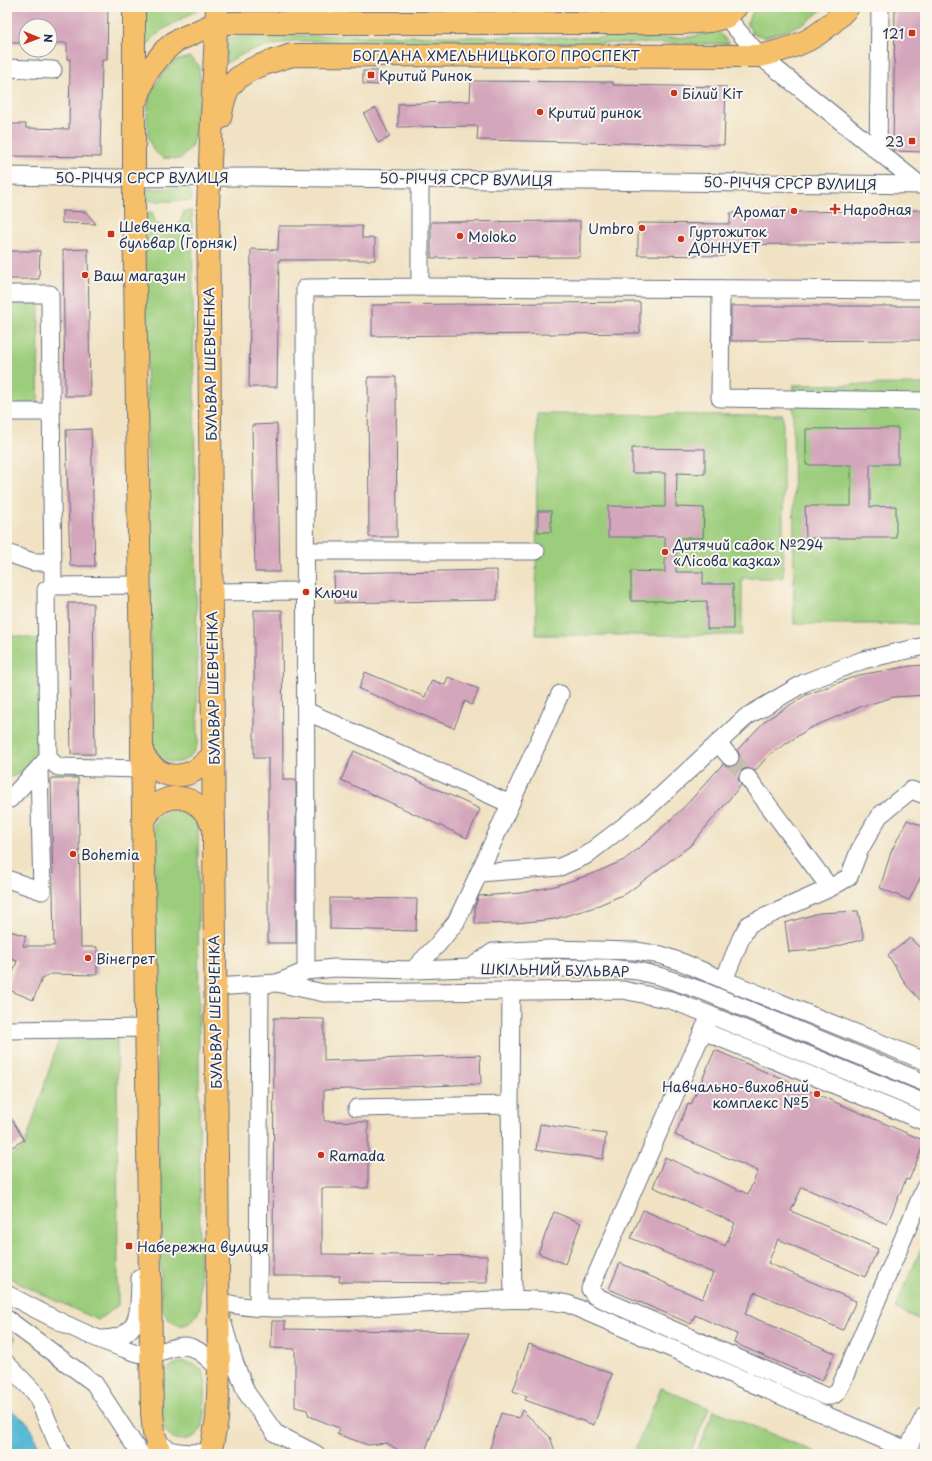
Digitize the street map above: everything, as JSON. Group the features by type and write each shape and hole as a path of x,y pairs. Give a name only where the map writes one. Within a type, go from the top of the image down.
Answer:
{"main road":[{"path":"134,7 134,177 152,1355 154,1433 160,1454"},
{"name":"БОГДАНА ХМЕЛЬНИЦЬКОГО ПРОСПЕКТ","path":"208,176 229,88 242,75 260,66 292,55 760,56 792,48 815,38 834,23 848,7"},
{"path":"135,107 145,75 165,50 176,41 217,15 332,14 700,22 731,12"},
{"name":"БУЛЬВАР ШЕВЧЕНКА","path":"211,1454 217,1420 219,1306 208,176 217,15"},
{"path":"142,761 177,776 196,772 204,766 213,754"},
{"path":"143,825 146,815 158,803 162,800 177,798 194,802 204,810 214,826"}],"street":[{"path":"680,7 700,22"},
{"path":"878,151 879,9"},
{"path":"731,12 760,56 922,185"},
{"path":"7,68 53,70"},
{"name":"50-РІЧЧЯ СРСР ВУЛИЦЯ","path":"7,176 420,178 922,185"},
{"path":"420,178 420,287"},
{"path":"306,971 305,288 420,287 925,290"},
{"path":"721,289 720,398 925,401"},
{"path":"7,294 50,294 50,412 53,586"},
{"path":"7,412 50,412"},
{"path":"306,551 536,551"},
{"path":"7,553 33,562 52,562"},
{"path":"7,879 42,891 46,590 53,586 140,585"},
{"path":"212,592 306,591"},
{"path":"479,873 560,867 585,856 650,806 746,717 804,683 863,660 925,646"},
{"path":"413,970 438,944 456,922 560,694"},
{"path":"306,711 510,804"},
{"path":"718,743 730,757"},
{"path":"43,763 58,766 142,761"},
{"path":"7,798 10,799 43,763"},
{"path":"748,778 830,888"},
{"path":"724,980 741,938 749,924 830,888 849,877 859,851 879,816 911,790 925,795"},
{"path":"470,968 493,952 548,949 636,951 676,960 925,1061"},
{"name":"ШКІЛЬНИЙ БУЛЬВАР","path":"215,987 277,983 306,971 334,968 413,970 470,968 608,968 662,977 703,991 925,1083"},
{"path":"277,983 324,993 623,990 671,1000 925,1103"},
{"path":"258,1308 260,985"},
{"path":"511,991 510,1105 513,1299"},
{"path":"710,1015 591,1284 590,1289 595,1296 825,1396 831,1397 837,1394 925,1187"},
{"path":"7,1030 147,1028"},
{"path":"703,1031 925,1122"},
{"path":"357,1108 510,1105"},
{"path":"97,1339 110,1339 129,1332 135,1324 139,1312 140,1165 149,1141"},
{"path":"7,1294 97,1339 136,1353 152,1355 178,1347 189,1347 205,1356 219,1369"},
{"path":"316,1454 275,1432 246,1392 234,1361 219,1306 333,1309 513,1299 548,1300 568,1304 906,1452 925,1415"},
{"path":"7,1319 94,1383 141,1454"},
{"path":"7,1364 36,1394 62,1454"},
{"name":"БУЛЬВАР ШЕВЧЕНКА","path":"154,1433 158,1442 166,1449 183,1453 211,1454"}],"green space":[{"path":"142,7 203,7 162,30 141,51"},
{"path":"756,7 825,7 807,22 785,31 764,37 752,33 747,22"},
{"path":"717,30 730,44 294,41 249,51 226,63 227,38 280,35 661,38 691,37"},
{"path":"190,57 199,65 200,74 200,95 195,136 190,148 180,159 163,158 153,150 148,136 147,113 150,94 161,76 174,61"},
{"path":"189,188 192,201 144,201 147,189"},
{"path":"184,211 192,211 198,742 191,756 186,760 174,762 167,761 154,754 152,742 144,212 152,212 156,223 168,228 180,223"},
{"path":"7,301 39,301 38,407 7,407"},
{"path":"925,384 925,624 794,624 793,385"},
{"path":"537,414 783,415 783,578 742,578 742,635 536,635"},
{"path":"7,635 38,639 43,753 30,770 7,778"},
{"path":"176,807 184,809 190,813 198,825 200,1308 196,1316 191,1321 180,1325 175,1324 170,1320 165,1315 161,1307 154,824 163,813"},
{"path":"117,1033 118,1305 98,1320 18,1283 7,1276 7,1158 24,1148 60,1036"},
{"path":"925,1240 925,1322 895,1308"},
{"path":"7,1331 16,1338 7,1353"},
{"path":"183,1362 191,1363 201,1370 204,1375 206,1387 201,1429 189,1439 178,1440 173,1438 165,1431 162,1414 161,1390 163,1379 168,1369 173,1365"},
{"path":"661,1388 709,1408 690,1454 633,1454"},
{"path":"714,1410 820,1454 696,1454"}],"water":[{"path":"7,1407 28,1423 42,1454 7,1454"}],"building":[{"path":"7,7 108,7 107,60 102,60 100,157 7,156 7,124 26,124 26,128 69,129 70,59 67,59 67,43 58,43 58,18 18,18 18,43 7,43"},
{"path":"895,7 925,7 925,152 893,151"},
{"path":"363,71 378,71 378,85 363,84"},
{"name":"Критий ринок","path":"471,81 613,82 613,85 726,87 724,145 477,140 478,126 398,127 398,104 470,101"},
{"path":"376,108 390,137 378,143 364,114"},
{"path":"925,210 925,242 724,245 724,256 638,255 638,223 730,224 730,213"},
{"path":"62,211 86,212 96,224 62,223"},
{"path":"580,221 580,257 431,258 431,222"},
{"path":"279,226 362,226 362,238 375,238 375,260 279,260 277,387 249,387 251,249 278,250"},
{"path":"88,249 90,396 65,396 63,250"},
{"path":"7,251 40,251 39,279 7,279"},
{"path":"640,302 640,333 372,336 372,305"},
{"path":"731,306 925,306 925,340 731,341"},
{"path":"368,377 396,377 397,537 369,537"},
{"path":"277,424 280,572 255,572 252,425"},
{"path":"898,428 898,464 870,464 870,507 896,506 896,538 806,538 805,506 851,506 851,465 806,465 806,429"},
{"path":"91,429 95,566 70,566 66,430"},
{"path":"632,448 705,449 705,474 677,473 676,507 704,508 703,538 676,538 676,572 703,572 703,584 733,584 733,629 707,629 707,601 631,601 631,571 665,572 665,537 608,537 608,506 665,507 665,473 632,473"},
{"path":"538,511 551,511 551,532 538,532"},
{"path":"497,570 497,600 335,603 334,573"},
{"path":"68,603 93,603 95,754 71,754"},
{"path":"254,610 282,610 283,780 296,780 296,943 268,943 268,758 254,758"},
{"path":"925,665 925,695 894,697 860,707 810,728 769,755 755,771 747,768 742,770 738,779 741,785 691,845 627,893 592,908 555,919 517,923 475,924 475,906 479,896 521,893 555,886 592,874 624,860 649,840 686,805 723,764 731,767 737,764 740,756 737,750 766,720 806,695 859,675"},
{"path":"365,672 425,697 432,680 445,685 448,677 479,689 472,705 465,701 454,728 359,689"},
{"path":"354,751 480,809 467,838 341,780"},
{"path":"51,778 78,778 81,947 97,947 97,975 50,974 42,979 33,1000 7,989 17,961 7,958 7,930 26,936 23,946 54,946"},
{"path":"907,820 925,827 925,869 909,900 880,888 891,852"},
{"path":"330,898 417,899 416,931 330,929"},
{"path":"858,911 864,939 827,949 789,952 785,923 819,913"},
{"path":"910,938 925,953 925,1005 907,986 888,955"},
{"name":"Ramada","path":"274,1018 324,1019 324,1061 480,1055 481,1084 324,1090 324,1121 368,1122 368,1188 322,1188 322,1254 487,1256 487,1283 339,1282 340,1276 273,1276"},
{"path":"715,1050 925,1141 909,1180 906,1179 887,1224 802,1187 791,1211 878,1249 865,1277 778,1239 768,1263 856,1301 843,1330 755,1292 745,1314 835,1353 822,1381 734,1343 737,1334 695,1315 691,1324 609,1289 620,1263 702,1299 713,1273 631,1238 643,1210 725,1246 735,1223 653,1187 665,1157 748,1194 758,1171 675,1135 688,1104 691,1105"},
{"path":"7,1111 24,1140 7,1150"},
{"path":"540,1124 606,1134 603,1159 536,1150"},
{"path":"554,1212 581,1223 565,1264 538,1253"},
{"path":"272,1321 285,1321 285,1329 470,1332 424,1454 405,1454 387,1443 368,1445 337,1434 339,1428 309,1416 307,1410 295,1407 295,1349 271,1348"},
{"path":"529,1344 612,1374 594,1425 525,1400 527,1396 513,1391"},
{"path":"522,1410 550,1437 556,1454 488,1454 501,1413 519,1418"}],"tunnel":[{"path":"730,757 748,778"}],"place":[{"name":"121","path":"912,33"},
{"name":"Критий Ринок","path":"371,75"},
{"name":"Білий Кіт","path":"674,93"},
{"name":"Критий ринок","path":"540,112"},
{"name":"23","path":"912,141"},
{"name":"Народная","path":"835,209"},
{"name":"Аромат","path":"794,211"},
{"name":"Umbro","path":"642,228"},
{"name":"Шевченка бульвар (Горняк)","path":"111,234"},
{"name":"Moloko","path":"460,236"},
{"name":"Гуртожиток ДОННУЕТ","path":"681,239"},
{"name":"Ваш магазин","path":"85,275"},
{"name":"Дитячий садок №294 «Лісова казка»","path":"665,552"},
{"name":"Ключи","path":"306,592"},
{"name":"Bohemia","path":"73,854"},
{"name":"Вінегрет","path":"88,958"},
{"name":"Навчально-виховний комплекс №5","path":"817,1094"},
{"name":"Ramada","path":"321,1155"},
{"name":"Набережна вулиця","path":"129,1246"}]}
